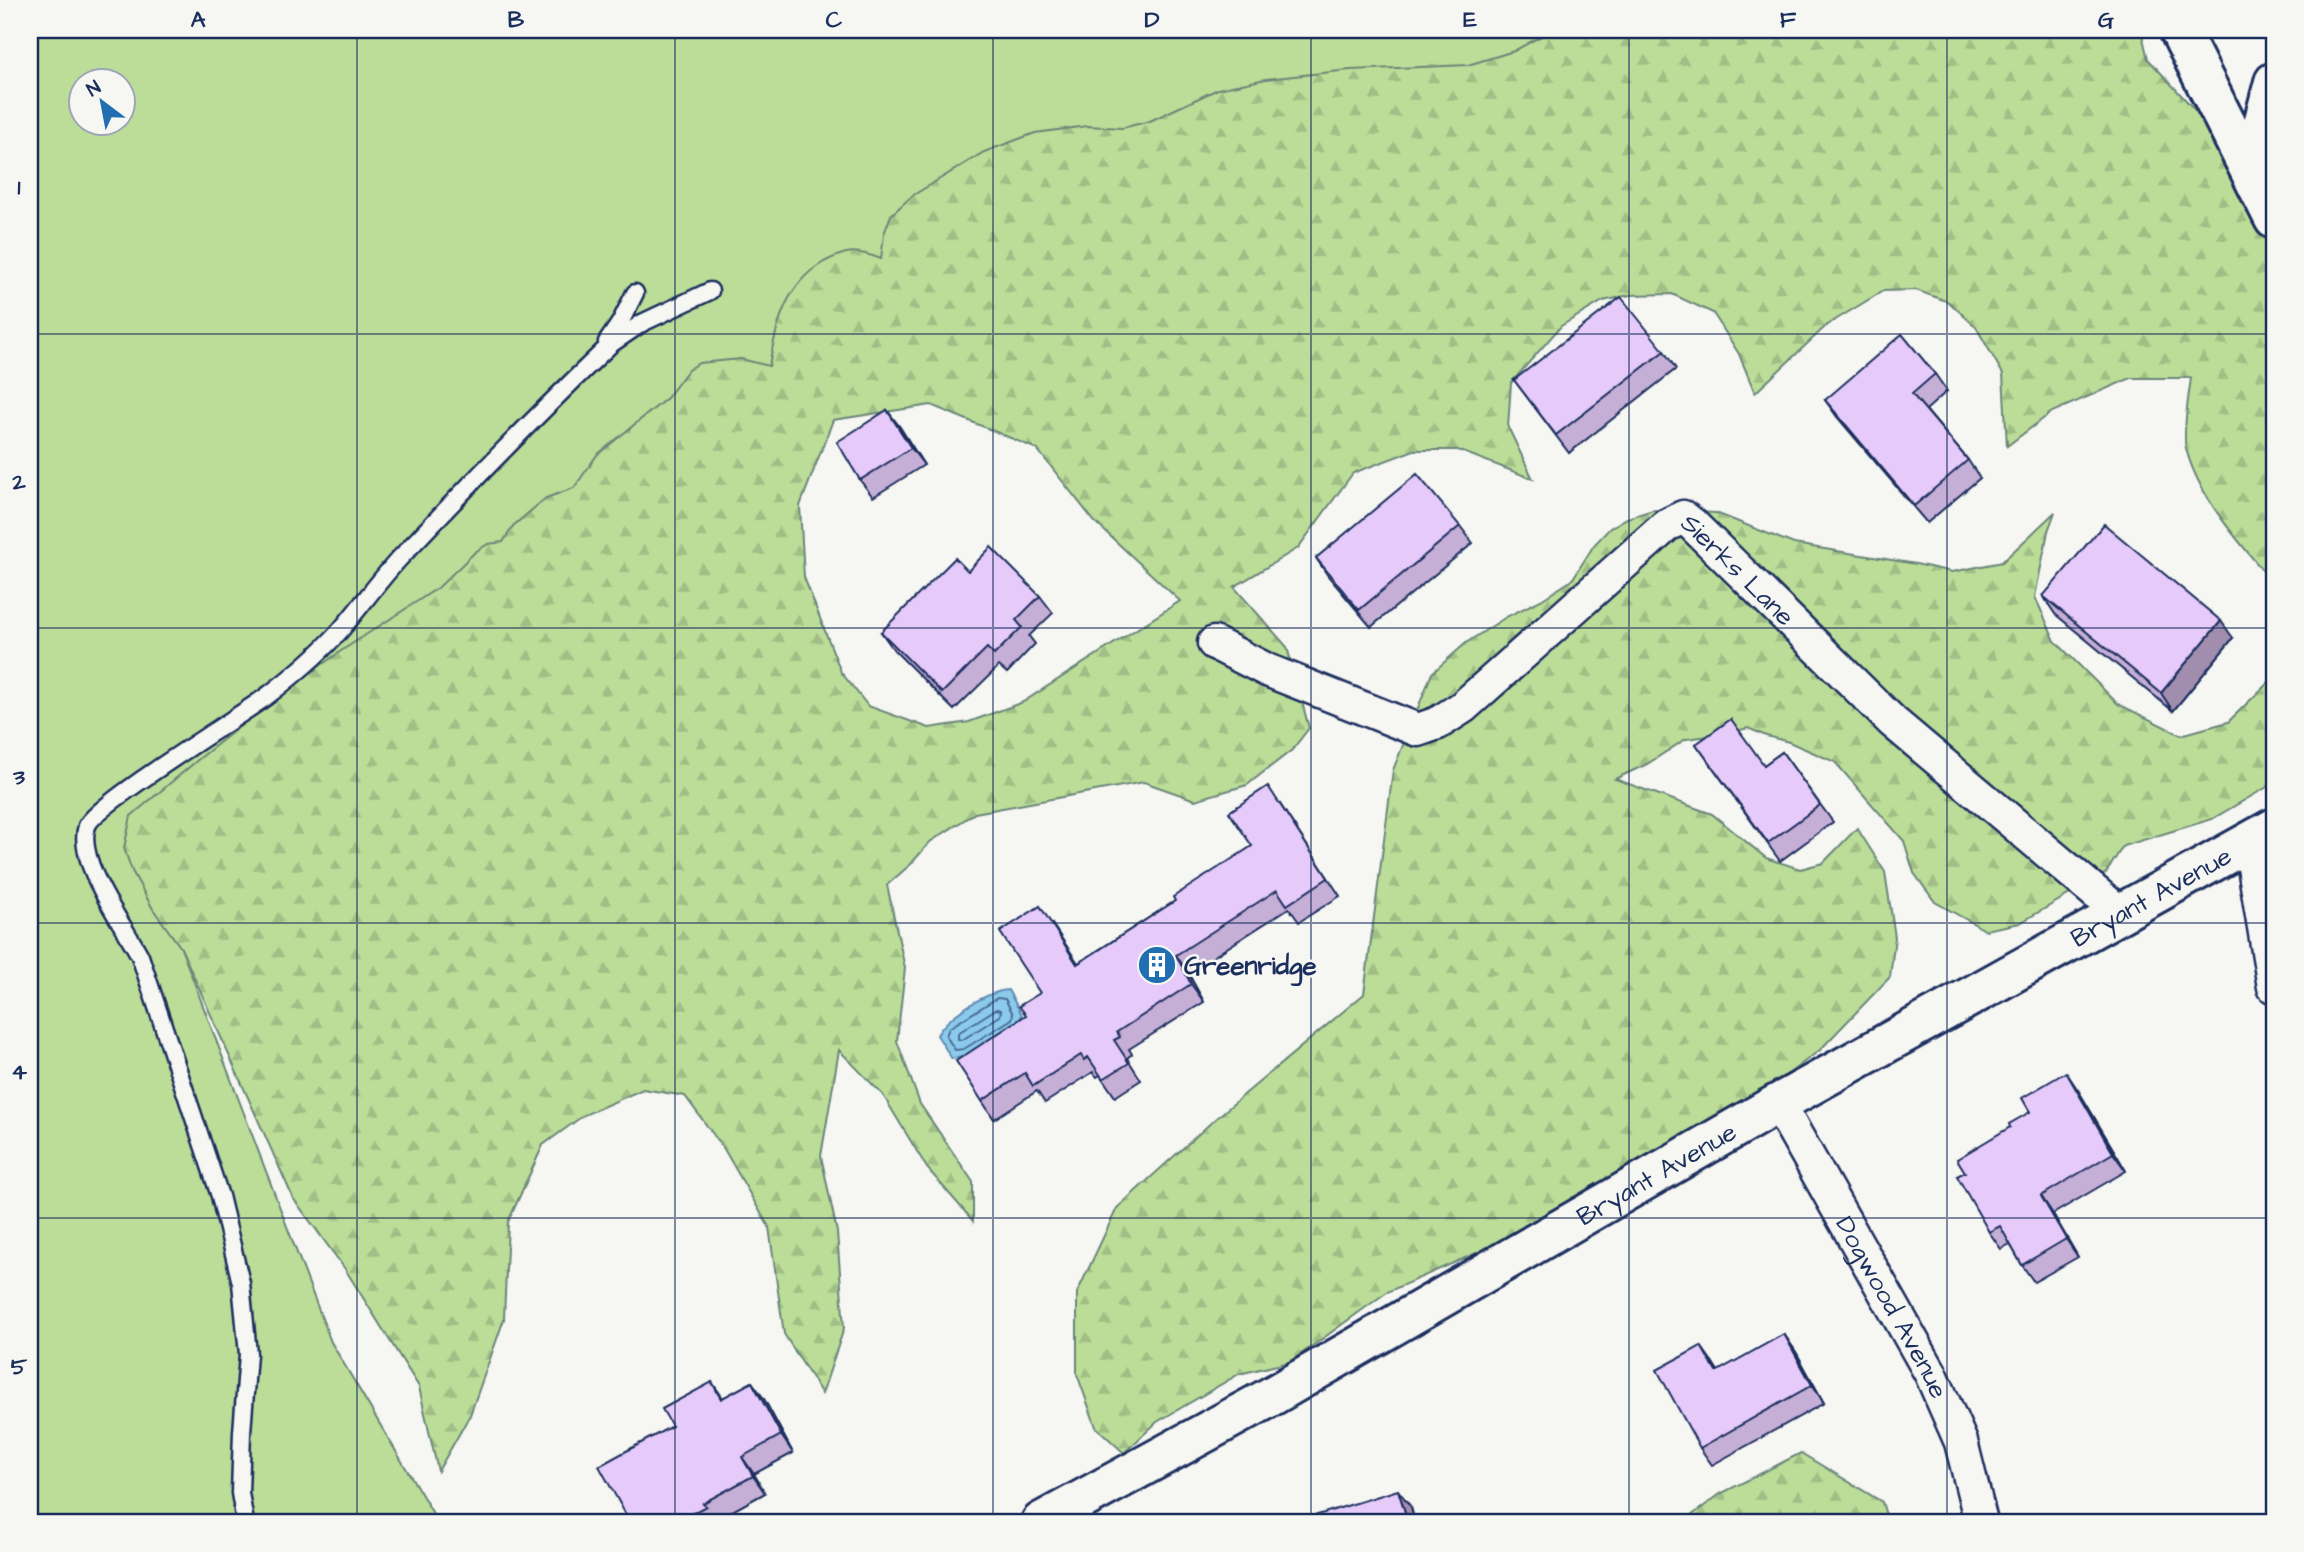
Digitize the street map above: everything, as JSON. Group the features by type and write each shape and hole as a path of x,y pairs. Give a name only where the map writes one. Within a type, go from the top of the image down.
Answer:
{"main road":[{"path":"2189,32 2270,211"},
{"path":"2270,211 2263,124 2274,82"},
{"name":"Bryant Avenue","path":"1041,1522 1265,1400 1778,1103 2262,836"}],"street":[{"name":"Sierks Lane","path":"1214,643 1267,670 1418,730 1438,723 1463,707 1667,525 1683,517 1893,722 2120,913"},
{"path":"2262,836 2274,987"},
{"name":"Dogwood Avenue","path":"1778,1103 1931,1374 1961,1442 1981,1522"}],"lane":[{"path":"245,1522 240,1493 248,1354 241,1283 220,1196 140,956 101,889 89,860 85,840 87,825 96,814 264,698 304,667 338,633 383,577 453,502 611,344 642,323 710,291"},
{"path":"597,357 620,323 635,293"}],"green space":[{"path":"30,30 1552,30 1440,94 875,312 181,948 331,1342 438,1522 30,1522"},
{"path":"1552,30 2141,30 2148,59 2206,122 2274,186 2274,584 2222,520 2192,467 2185,433 2191,378 2131,378 2052,412 2007,446 2003,374 1976,327 1949,302 1916,290 1883,291 1827,325 1755,393 1739,354 1713,313 1672,294 1630,295 1603,301 1561,326 1511,383 1508,427 1533,479 1458,450 1414,450 1353,473 1298,548 1234,587 1287,647 1309,728 1292,750 1247,785 1195,800 1144,782 975,813 930,842 911,864 887,885 905,968 897,1041 920,1104 973,1182 973,1221 927,1168 883,1095 839,1050 821,1156 837,1232 844,1328 822,1394 784,1334 769,1227 724,1149 685,1096 643,1089 584,1115 543,1145 508,1222 504,1319 470,1415 438,1471 419,1387 345,1269 293,1198 181,948 153,909 132,871 124,848 131,816 277,697 341,651 439,587 475,552 488,544 503,542 513,526 546,498 574,488 597,455 667,398 688,370 699,363 741,359 769,366 784,307 800,282 811,271 846,253 858,252 881,259 884,234 891,215 912,196 984,152 1035,133 1087,126 1122,128 1150,121 1218,89 1266,79 1350,70 1468,65 1514,51","holes":["931,405 1037,449 1094,521 1180,601 1023,702 969,722 929,728 868,706 841,672 804,577 800,506 833,420"]},
{"path":"1653,510 1716,513 1794,544 1952,572 2002,562 2055,512 2048,531 2035,597 2055,641 2118,704 2181,735 2228,722 2274,677 2274,783 2212,819 2123,846 2106,873 2020,923 1985,930 1935,902 1914,873 1904,841 1835,762 1789,742 1748,728 1686,739 1647,764 1615,779 1712,814 1766,858 1800,869 1823,863 1857,828 1885,872 1895,937 1890,977 1820,1050 1736,1113 1672,1141 1552,1220 1387,1292 1290,1362 1239,1374 1157,1422 1124,1453 1096,1427 1077,1374 1077,1293 1117,1208 1214,1120 1364,994 1393,770 1432,673 1466,643 1572,580 1594,545 1610,528 1627,518"},
{"path":"1801,1453 1882,1502 1888,1522 1683,1522 1720,1494"}],"water":[{"path":"1008,990 1022,1015 1017,1024 967,1056 952,1059 937,1035 942,1028 958,1013 979,1000"}],"building":[{"path":"1621,297 1664,351 1556,435 1514,380"},
{"path":"1902,334 1935,374 1912,394 1968,460 1914,506 1825,400"},
{"path":"887,410 911,448 860,480 837,442"},
{"path":"1417,474 1460,526 1359,610 1316,558"},
{"path":"2104,524 2221,621 2161,693 2043,596"},
{"path":"991,547 1040,596 1016,620 1022,627 994,655 987,648 942,693 881,632 955,558 968,571"},
{"path":"1731,719 1764,765 1782,752 1820,805 1768,843 1696,744"},
{"name":"Greenridge","path":"1268,786 1328,878 1287,905 1277,890 1176,955 1191,984 1117,1032 1120,1037 1114,1040 1129,1063 1103,1079 1088,1057 1084,1060 1081,1055 1033,1086 1025,1073 982,1101 956,1061 1026,1015 1019,1006 1040,993 1000,932 1040,906 1077,964 1175,901 1173,897 1252,846 1229,812"},
{"path":"2066,1072 2113,1153 2041,1196 2066,1239 2022,1265 2000,1226 1989,1232 1957,1176 1965,1172 1957,1159 2030,1112 2022,1098"},
{"path":"1784,1334 1812,1385 1700,1448 1657,1370 1701,1346 1716,1372"},
{"path":"712,1382 721,1399 752,1382 781,1435 742,1457 753,1476 703,1503 706,1506 676,1522 630,1522 599,1466 672,1426 662,1409"},
{"path":"1398,1490 1408,1522 1295,1522"}],"place":[{"name":"Greenridge","path":"1157,965"}]}
